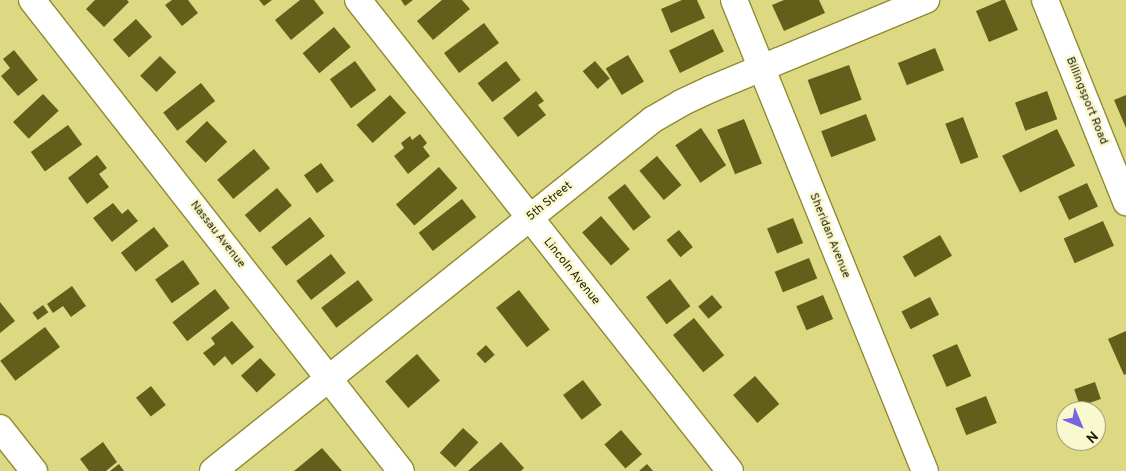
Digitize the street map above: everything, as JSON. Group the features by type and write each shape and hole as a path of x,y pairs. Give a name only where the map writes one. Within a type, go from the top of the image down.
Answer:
{"street":[{"name":"Nassau Avenue","path":"32,0 401,471"},
{"name":"Lincoln Avenue","path":"358,0 529,220 730,471"},
{"name":"Sheridan Avenue","path":"734,0 760,68 926,471"},
{"name":"5th Street","path":"213,471 652,120 681,103 760,68 926,0"},
{"name":"Billingsport Road","path":"1046,0 1119,160 1126,202"},
{"path":"0,428 34,471"}],"building":[{"path":"95,0 127,0 129,2 104,27 86,9"},
{"path":"172,0 188,0 198,13 182,26 165,5"},
{"path":"259,0 272,0 264,6"},
{"path":"300,0 314,0 324,13 291,40 275,20"},
{"path":"401,0 413,0 405,6"},
{"path":"442,0 462,0 470,9 433,40 417,21"},
{"path":"682,0 697,0 705,18 671,33 661,9"},
{"path":"784,0 819,0 825,13 784,31 772,5"},
{"path":"1005,0 1018,30 989,42 976,11"},
{"path":"136,19 152,37 129,58 113,40"},
{"path":"484,23 499,43 459,73 444,53"},
{"path":"334,27 351,47 319,73 303,53"},
{"path":"713,29 724,51 680,73 669,50"},
{"path":"935,48 944,70 907,85 898,63"},
{"path":"14,50 38,80 18,96 1,76 10,68 3,59"},
{"path":"628,55 644,82 622,95 606,68"},
{"path":"160,56 176,72 156,92 140,76"},
{"path":"355,61 376,90 351,108 330,79"},
{"path":"506,61 521,80 492,102 478,83"},
{"path":"595,61 610,79 598,89 583,71"},
{"path":"849,65 862,100 820,115 808,80"},
{"path":"201,83 215,101 177,131 163,113"},
{"path":"536,91 544,101 538,105 546,115 518,137 503,118"},
{"path":"1047,91 1057,119 1025,131 1015,103"},
{"path":"43,94 59,111 29,139 13,122"},
{"path":"390,95 406,113 373,143 357,125"},
{"path":"1126,95 1126,128 1114,100"},
{"path":"866,114 876,140 831,157 821,131"},
{"path":"963,117 978,157 961,164 945,124"},
{"path":"744,119 762,164 735,174 717,130"},
{"path":"207,121 227,142 206,163 185,142"},
{"path":"68,125 82,144 45,171 31,152"},
{"path":"701,128 726,165 700,183 675,145"},
{"path":"1057,129 1075,166 1020,193 1002,156"},
{"path":"420,134 427,143 423,147 430,156 408,174 394,156 404,148 401,143 410,136 412,140"},
{"path":"254,149 270,168 233,199 217,180"},
{"path":"97,155 107,168 99,174 109,187 87,204 68,178"},
{"path":"657,156 681,185 664,200 639,171"},
{"path":"321,163 334,181 317,193 304,175"},
{"path":"439,167 457,188 414,226 396,204"},
{"path":"1087,183 1098,207 1069,220 1058,197"},
{"path":"625,184 651,217 634,231 608,198"},
{"path":"277,188 292,206 260,233 245,215"},
{"path":"462,199 476,217 433,251 419,233"},
{"path":"113,203 122,214 128,209 138,221 112,242 93,218"},
{"path":"601,216 630,249 611,266 582,232"},
{"path":"310,217 325,236 286,266 271,247"},
{"path":"793,218 803,243 777,254 767,228"},
{"path":"1103,221 1114,246 1075,263 1064,238"},
{"path":"154,227 169,246 136,272 121,253"},
{"path":"679,230 693,247 680,257 667,240"},
{"path":"940,235 952,256 915,277 903,256"},
{"path":"331,254 346,273 311,300 296,281"},
{"path":"809,258 817,278 783,292 775,272"},
{"path":"183,260 200,284 172,303 155,280"},
{"path":"670,279 690,306 667,324 646,297"},
{"path":"358,280 373,300 336,328 321,308"},
{"path":"72,286 86,306 71,317 63,306 53,313 47,304"},
{"path":"215,289 230,308 187,341 172,322"},
{"path":"519,290 550,329 527,347 496,308"},
{"path":"712,295 722,307 708,319 698,307"},
{"path":"823,295 833,319 806,330 796,306"},
{"path":"930,297 939,315 911,329 901,312"},
{"path":"0,302 15,321 0,333"},
{"path":"43,305 48,312 38,320 32,313"},
{"path":"694,318 724,355 703,372 673,335"},
{"path":"232,321 254,347 232,365 225,356 214,366 203,353 215,344 211,338"},
{"path":"45,327 60,347 15,381 0,361"},
{"path":"1126,331 1126,374 1124,375 1108,339"},
{"path":"957,344 971,376 947,387 932,355"},
{"path":"486,345 495,355 485,363 476,354"},
{"path":"417,354 440,380 408,408 385,382"},
{"path":"260,358 276,375 257,393 241,376"},
{"path":"755,376 779,404 757,423 733,395"},
{"path":"583,380 602,405 582,420 563,395"},
{"path":"1095,382 1101,399 1078,401 1074,389"},
{"path":"151,386 166,405 151,417 136,398"},
{"path":"986,396 997,423 966,435 955,408"},
{"path":"463,428 478,442 455,467 440,453"},
{"path":"621,430 642,454 625,469 604,444"},
{"path":"103,442 117,462 106,471 89,471 80,459"},
{"path":"501,442 524,468 521,471 468,471"},
{"path":"322,448 342,471 294,471"},
{"path":"119,464 124,471 110,471"},
{"path":"647,464 653,471 639,471"}]}
